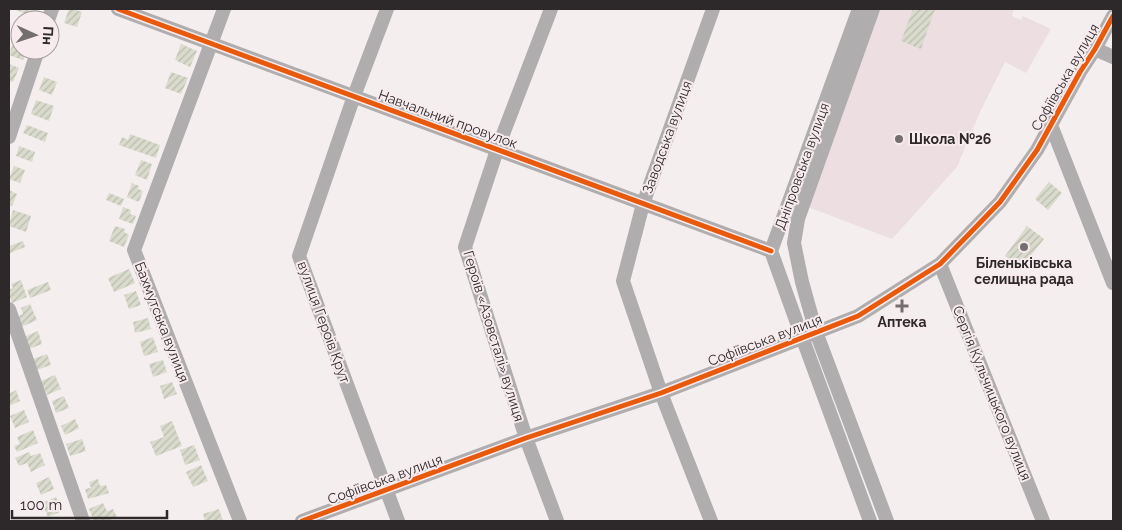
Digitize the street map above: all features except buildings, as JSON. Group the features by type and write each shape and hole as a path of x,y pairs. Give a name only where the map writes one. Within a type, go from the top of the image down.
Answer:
{"street":[{"name":"Навчальний провулок","path":"118,9 771,251"},
{"name":"Бахмутська вулиця","path":"224,9 134,250 240,521"},
{"name":"вулиця Героїв Крут","path":"387,9 354,96 298,256 398,521"},
{"name":"Героїв «Азовсталі» вулиця","path":"550,9 464,247 526,438 557,521"},
{"name":"Заводська вулиця","path":"711,521 661,393 623,281 643,204 713,9"},
{"name":"Дніпровська вулиця","path":"771,251 859,9"},
{"name":"Дніпровська вулиця","path":"874,9 798,219 794,243 802,282 816,332 887,521"},
{"name":"Софіївська вулиця","path":"302,521 526,438 661,393 858,316 940,264 1000,202 1037,150 1113,16"},
{"path":"1095,49 1113,57"},
{"path":"9,137 35,60"},
{"path":"1050,125 1113,283"},
{"path":"771,251 870,521"},
{"name":"Сергія Кульчицького вулиця","path":"940,264 1043,521"},
{"path":"9,308 83,521"}],"shaded area":[{"name":"Школа №26","path":"879,9 1014,9 1012,16 1021,20 1023,16 1051,29 1026,73 1005,62 980,112 957,167 892,239 803,205"}],"cycle path":[{"path":"118,9 771,251"},
{"path":"302,521 526,438 661,393 858,316 940,264 1000,202 1037,150 1113,16"}],"place":[{"name":"Школа №26","path":"899,139"},
{"name":"Біленьківська селищна рада","path":"1024,247"},
{"name":"Аптека","path":"902,306"}]}
